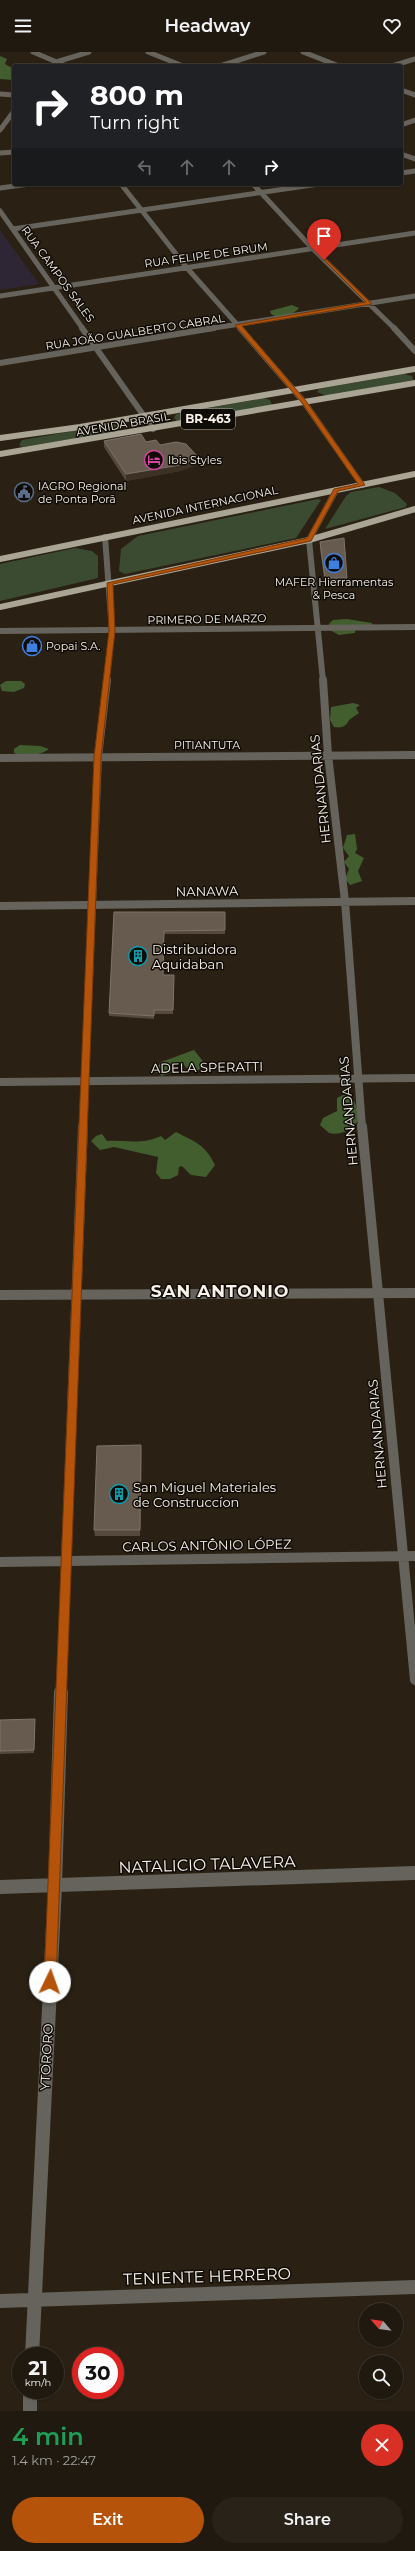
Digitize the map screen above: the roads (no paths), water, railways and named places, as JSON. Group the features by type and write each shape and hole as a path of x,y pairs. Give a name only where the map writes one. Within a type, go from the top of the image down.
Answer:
{"main road":[{"name":"AVENIDA BRASIL","path":"0,438 80,427 144,414 415,369"},
{"name":"AVENIDA BRASIL","path":"0,454 415,383"},
{"name":"AVENIDA INTERNACIONAL","path":"0,559 415,474"},
{"path":"0,607 309,540 415,508"}],"street":[{"path":"33,52 61,64"},
{"path":"56,62 89,52"},
{"path":"148,52 178,64"},
{"path":"226,64 264,52"},
{"path":"303,52 334,64"},
{"path":"398,64 415,58"},
{"path":"403,91 415,95"},
{"path":"0,94 12,95"},
{"path":"0,130 12,114"},
{"path":"403,124 415,120"},
{"path":"0,153 12,152"},
{"path":"403,155 415,159"},
{"path":"403,173 415,171"},
{"path":"0,188 15,186"},
{"path":"123,186 187,268 304,402 362,485"},
{"path":"255,186 313,249 370,303 415,351"},
{"path":"13,229 304,186"},
{"name":"RUA CAMPOS SALES","path":"0,211 56,287 153,429"},
{"name":"RUA FELIPE DE BRUM","path":"0,296 313,249 415,232"},
{"name":"RUA JOÃO GUALBERTO CABRAL","path":"0,363 415,296"},
{"path":"309,540 336,490"},
{"name":"YTORORO","path":"32,2347 55,1886 65,1561 98,757 112,631 110,583 105,537"},
{"name":"HERNANDARIAS","path":"309,540 319,628 328,755 345,901 376,1294 415,1680"},
{"name":"PRIMERO DE MARZO","path":"0,631 415,627"},
{"name":"PITIANTUTA","path":"0,758 415,755"},
{"name":"NANAWA","path":"0,906 92,906 415,900"},
{"name":"ADELA SPERATTI","path":"0,1082 415,1078"},
{"path":"0,1295 415,1293"},
{"name":"CARLOS ANTÔNIO LÓPEZ","path":"0,1562 415,1556"},
{"name":"NATALICIO TALAVERA","path":"0,1888 415,1873"},
{"name":"TENIENTE HERRERO","path":"0,2301 415,2287"},
{"path":"30,2399 30,2411"}],"place":[{"name":"Ibis Styles","path":"154,460"},
{"name":"IAGRO Regional de Ponta Porã","path":"24,492"},
{"name":"MAFER Hierramentas & Pesca","path":"334,563"},
{"name":"Popai S.A.","path":"32,646"},
{"name":"Distribuidora Aquidaban","path":"138,956"},
{"name":"San Miguel Materiales de Construccíon","path":"119,1494"}],"district":[{"name":"SAN ANTONIO","path":"220,1291"}]}
